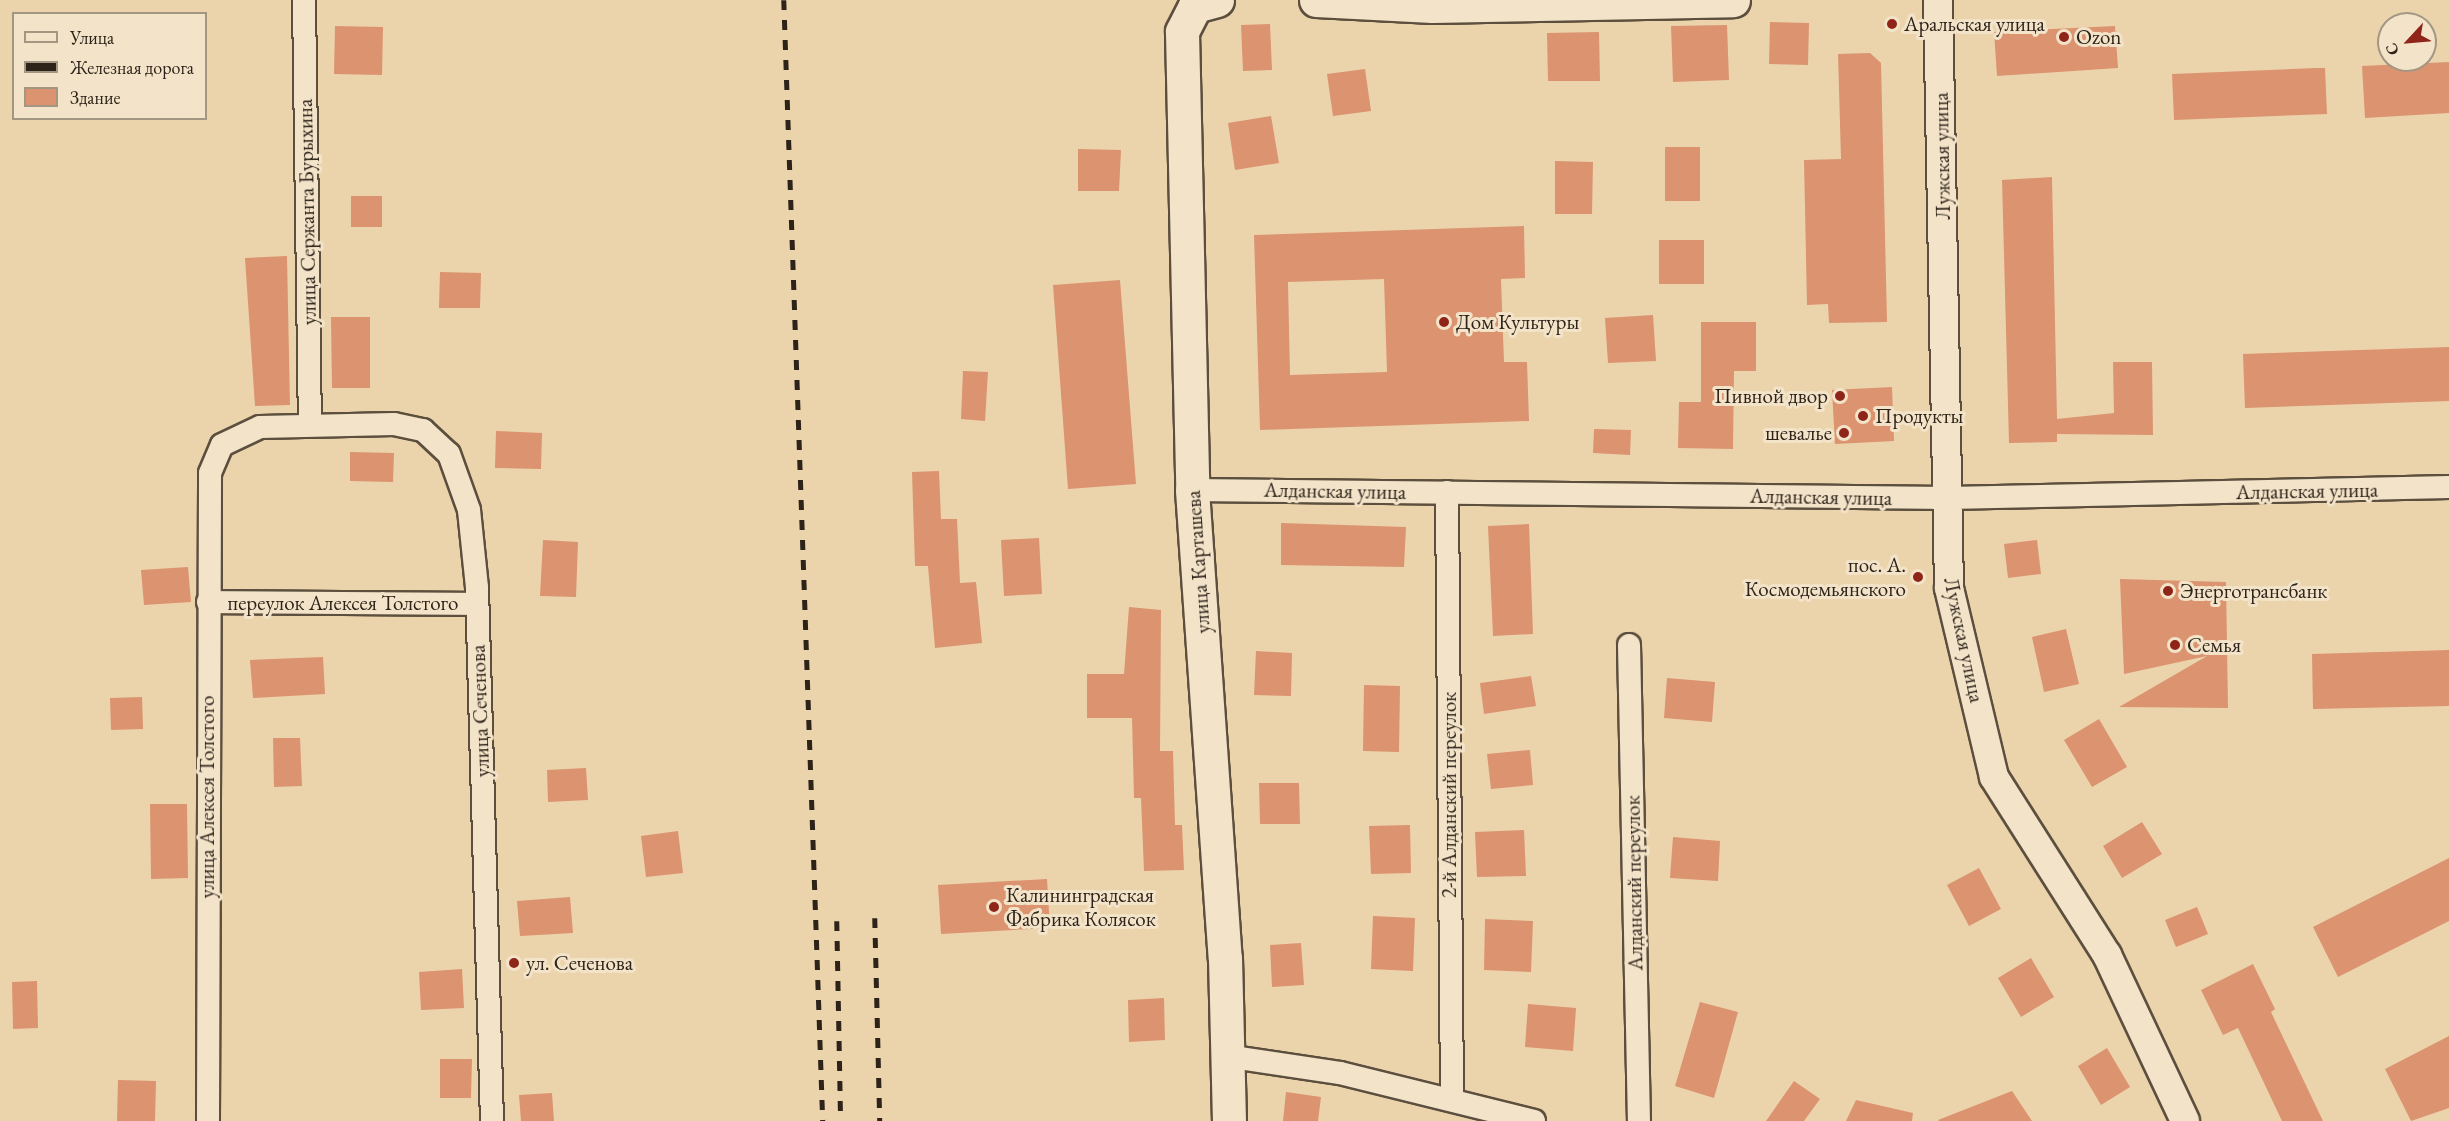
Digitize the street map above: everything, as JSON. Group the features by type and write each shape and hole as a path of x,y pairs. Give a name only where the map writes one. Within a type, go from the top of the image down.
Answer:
{"main road":[{"path":"1316,0 1433,3 1733,0"},
{"name":"улица Карташева","path":"1202,2 1182,32 1192,490 1225,958 1229,1121"}],"street":[{"name":"улица Сержанта Бурыхина","path":"304,0 310,425"},
{"name":"Лужская улица","path":"1938,0 1949,588 1994,777 2107,955 2185,1121"},
{"name":"улица Сеченова","path":"310,425 394,424 423,430 448,454 469,510 477,604 492,1121"},
{"name":"улица Алексея Толстого","path":"208,1121 210,473 222,445 250,431 310,425"},
{"name":"Алданская улица","path":"1192,490 1949,498 2449,487"},
{"name":"2-й Алданский переулок","path":"1447,492 1452,1099"},
{"name":"переулок Алексея Толстого","path":"208,603 477,604"},
{"name":"Алданский переулок","path":"1629,645 1639,1121"},
{"path":"1226,1056 1340,1073 1534,1121"}],"building":[{"path":"1770,22 1809,23 1808,65 1769,64"},
{"path":"1270,24 1272,70 1243,71 1241,25"},
{"path":"1727,25 1729,80 1673,82 1671,26"},
{"path":"335,26 383,27 382,75 334,74"},
{"path":"2115,26 2118,68 1997,76 1994,32"},
{"path":"1599,32 1600,81 1548,81 1547,33"},
{"path":"1870,53 1881,63 1887,322 1829,323 1828,304 1807,305 1804,160 1841,159 1838,54"},
{"path":"2449,62 2449,113 2365,118 2362,66 2377,65 2377,72 2437,72 2437,63"},
{"path":"2325,68 2327,114 2174,120 2172,74"},
{"path":"1365,69 1371,111 1333,116 1327,74"},
{"path":"1271,116 1279,163 1235,170 1228,123"},
{"path":"1665,147 1700,147 1700,201 1665,201"},
{"path":"1078,149 1121,150 1119,191 1078,191"},
{"path":"1555,161 1593,162 1592,214 1555,214"},
{"path":"2052,177 2057,419 2114,413 2113,362 2152,362 2153,435 2057,434 2057,442 2009,443 2002,180"},
{"path":"351,196 382,196 382,227 351,227"},
{"name":"Дом Культуры","path":"1524,226 1525,278 1501,279 1504,362 1527,362 1529,421 1260,430 1254,235","holes":["1384,279 1387,372 1290,375 1288,282"]},
{"path":"1659,240 1704,240 1704,284 1659,284"},
{"path":"287,256 290,405 255,406 245,258"},
{"path":"440,272 481,273 480,308 439,308"},
{"path":"1120,280 1136,484 1068,489 1053,285"},
{"path":"1653,315 1656,361 1608,363 1605,318"},
{"path":"331,317 370,317 370,388 332,388"},
{"path":"1701,322 1756,322 1756,371 1734,371 1733,449 1678,448 1679,402 1701,402"},
{"path":"2449,347 2449,401 2245,408 2243,354"},
{"path":"963,371 988,372 985,421 961,419"},
{"name":"Продукты","path":"1892,387 1894,441 1835,444 1832,390"},
{"path":"1594,429 1631,430 1630,455 1593,453"},
{"path":"496,431 542,433 541,469 495,468"},
{"path":"350,452 394,453 393,482 350,481"},
{"path":"939,471 941,519 957,519 960,583 976,582 982,643 935,648 928,566 915,566 912,472"},
{"path":"1281,523 1406,527 1404,567 1281,565"},
{"path":"1529,524 1533,634 1493,636 1488,526"},
{"path":"1039,538 1042,594 1004,596 1001,540"},
{"path":"543,540 578,542 576,597 540,596"},
{"path":"2037,540 2041,574 2008,578 2004,544"},
{"path":"188,567 191,602 144,605 141,570"},
{"name":"Семья","path":"2120,579 2226,582 2228,708 2119,707 2207,656 2124,674"},
{"path":"1129,607 1161,610 1160,751 1173,751 1175,825 1182,825 1184,870 1144,871 1141,798 1134,798 1132,718 1087,718 1087,674 1124,674"},
{"path":"2066,629 2079,684 2044,692 2032,637"},
{"path":"2449,650 2449,706 2313,709 2312,654"},
{"path":"1256,651 1292,653 1291,696 1254,695"},
{"path":"323,657 325,694 253,698 250,660"},
{"path":"1531,676 1536,706 1484,714 1480,683"},
{"path":"1667,678 1715,682 1712,722 1664,718"},
{"path":"1364,685 1400,686 1399,752 1363,751"},
{"path":"142,697 143,729 111,730 110,698"},
{"path":"2099,719 2127,767 2092,787 2064,740"},
{"path":"273,738 300,738 302,786 274,787"},
{"path":"1530,750 1533,785 1491,789 1487,754"},
{"path":"586,768 588,800 548,802 547,770"},
{"path":"1259,783 1299,783 1300,824 1260,824"},
{"path":"150,804 187,804 188,878 151,879"},
{"path":"2142,822 2162,854 2122,878 2103,846"},
{"path":"1410,825 1411,873 1371,874 1369,826"},
{"path":"1524,830 1526,876 1477,877 1475,832"},
{"path":"678,831 683,873 646,877 641,836"},
{"path":"1673,837 1720,841 1718,881 1670,878"},
{"path":"2449,858 2449,921 2338,977 2313,927"},
{"path":"1979,868 2001,909 1969,926 1947,885"},
{"name":"Калининградская Фабрика Колясок","path":"1047,879 1050,928 941,934 938,885"},
{"path":"570,897 573,933 520,936 517,901"},
{"path":"2197,907 2208,934 2176,947 2165,920"},
{"path":"1373,916 1415,918 1413,971 1371,969"},
{"path":"1485,919 1533,921 1531,972 1484,970"},
{"path":"1301,943 1304,985 1272,987 1270,945"},
{"path":"2031,958 2054,997 2021,1017 1998,978"},
{"path":"2253,964 2275,1009 2271,1012 2323,1121 2282,1121 2238,1028 2223,1035 2201,990"},
{"path":"462,969 464,1008 421,1010 419,972"},
{"path":"37,981 38,1028 13,1029 12,982"},
{"path":"1164,998 1165,1040 1129,1042 1128,1000"},
{"path":"1700,1002 1738,1012 1714,1098 1675,1086"},
{"path":"1528,1004 1576,1008 1573,1051 1525,1047"},
{"path":"2449,1036 2449,1108 2411,1121 2385,1069"},
{"path":"2107,1048 2130,1087 2101,1105 2078,1066"},
{"path":"440,1059 472,1059 471,1098 440,1098"},
{"path":"118,1080 156,1081 155,1121 117,1121"},
{"path":"1794,1081 1820,1099 1804,1121 1766,1121"},
{"path":"2012,1091 2032,1121 1938,1120"},
{"path":"1286,1092 1321,1097 1318,1121 1283,1121"},
{"path":"552,1093 554,1121 521,1121 519,1095"},
{"path":"1856,1100 1913,1113 1912,1121 1846,1121"}],"railway":[{"path":"784,0 823,1121"},
{"path":"875,918 880,1121"},
{"path":"837,921 841,1121"}],"place":[{"name":"Аральская улица","path":"1892,24"},
{"name":"Ozon","path":"2064,37"},
{"name":"Дом Культуры","path":"1444,322"},
{"name":"Пивной двор","path":"1840,396"},
{"name":"Продукты","path":"1863,416"},
{"name":"шевалье","path":"1844,433"},
{"name":"пос. А. Космодемьянского","path":"1918,577"},
{"name":"Энерготрансбанк","path":"2168,591"},
{"name":"Семья","path":"2175,645"},
{"name":"Калининградская Фабрика Колясок","path":"994,907"},
{"name":"ул. Сеченова","path":"514,963"}]}
